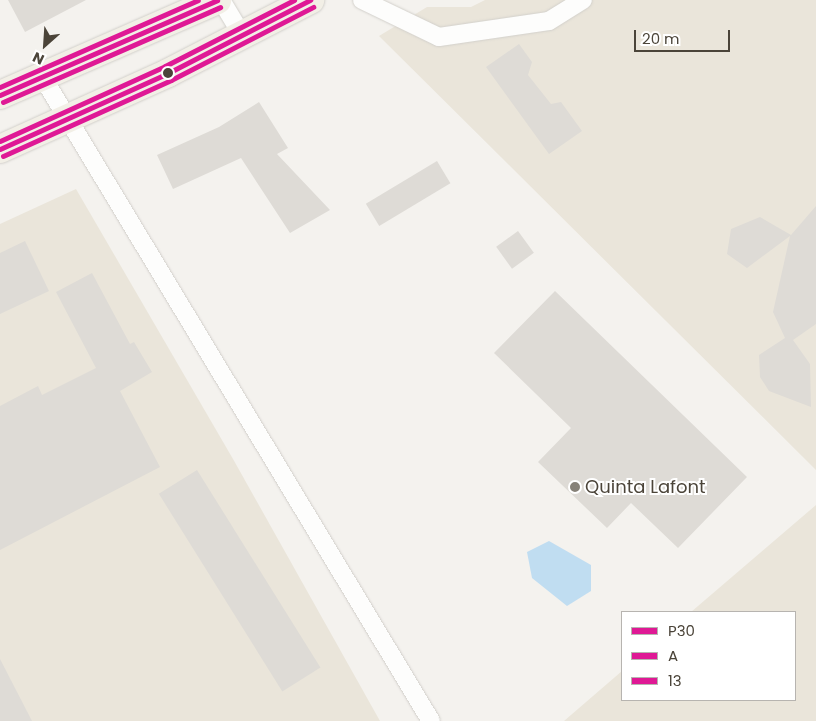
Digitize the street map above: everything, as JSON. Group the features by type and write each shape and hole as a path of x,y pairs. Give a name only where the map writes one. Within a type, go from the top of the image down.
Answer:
{"main road":[{"path":"0,95 217,0"},
{"path":"0,149 242,35 310,0"}],"lane":[{"path":"221,0 242,35"},
{"path":"362,0 439,37 549,21 583,0"},
{"path":"42,76 431,721"}],"shaded area":[{"path":"485,0 816,0 816,470 379,36 427,7 471,7"},
{"path":"76,189 233,459 380,721 0,721 0,224"},
{"path":"816,505 816,721 564,721 621,672 621,701 796,701 796,611 692,611"}],"water":[{"path":"549,541 591,565 591,591 567,606 532,578 527,552"}],"building":[{"path":"8,0 86,0 25,32"},
{"path":"519,44 532,62 528,75 551,104 561,102 582,131 549,154 486,67"},
{"path":"259,102 288,148 277,154 330,210 290,233 241,158 173,189 157,155 219,127"},
{"path":"437,161 450,183 379,226 366,204"},
{"path":"816,206 816,324 793,340 810,364 811,407 769,391 760,377 759,355 785,338 773,312 790,236 747,268 727,254 731,229 760,217 791,235"},
{"path":"518,231 534,253 512,269 496,247"},
{"path":"25,241 49,291 0,314 0,253"},
{"path":"92,273 130,344 134,342 152,372 120,391 160,467 0,550 0,406 38,386 42,395 96,368 56,292"},
{"path":"555,291 747,477 678,548 631,503 607,528 538,462 571,428 494,353"},
{"path":"197,470 320,668 282,691 159,494"},
{"path":"0,659 32,721 0,721"}],"transit line":[{"name":"13","path":"0,87 198,0"},
{"name":"P30","path":"0,95 217,0"},
{"name":"13","path":"0,141 165,66 294,0"},
{"name":"P30","path":"0,149 168,73 310,0"},
{"name":"A","path":"3,102 220,7"},
{"name":"A","path":"3,156 171,80 313,7"}],"place":[{"name":"Quinta Lafont","path":"575,487"}]}
